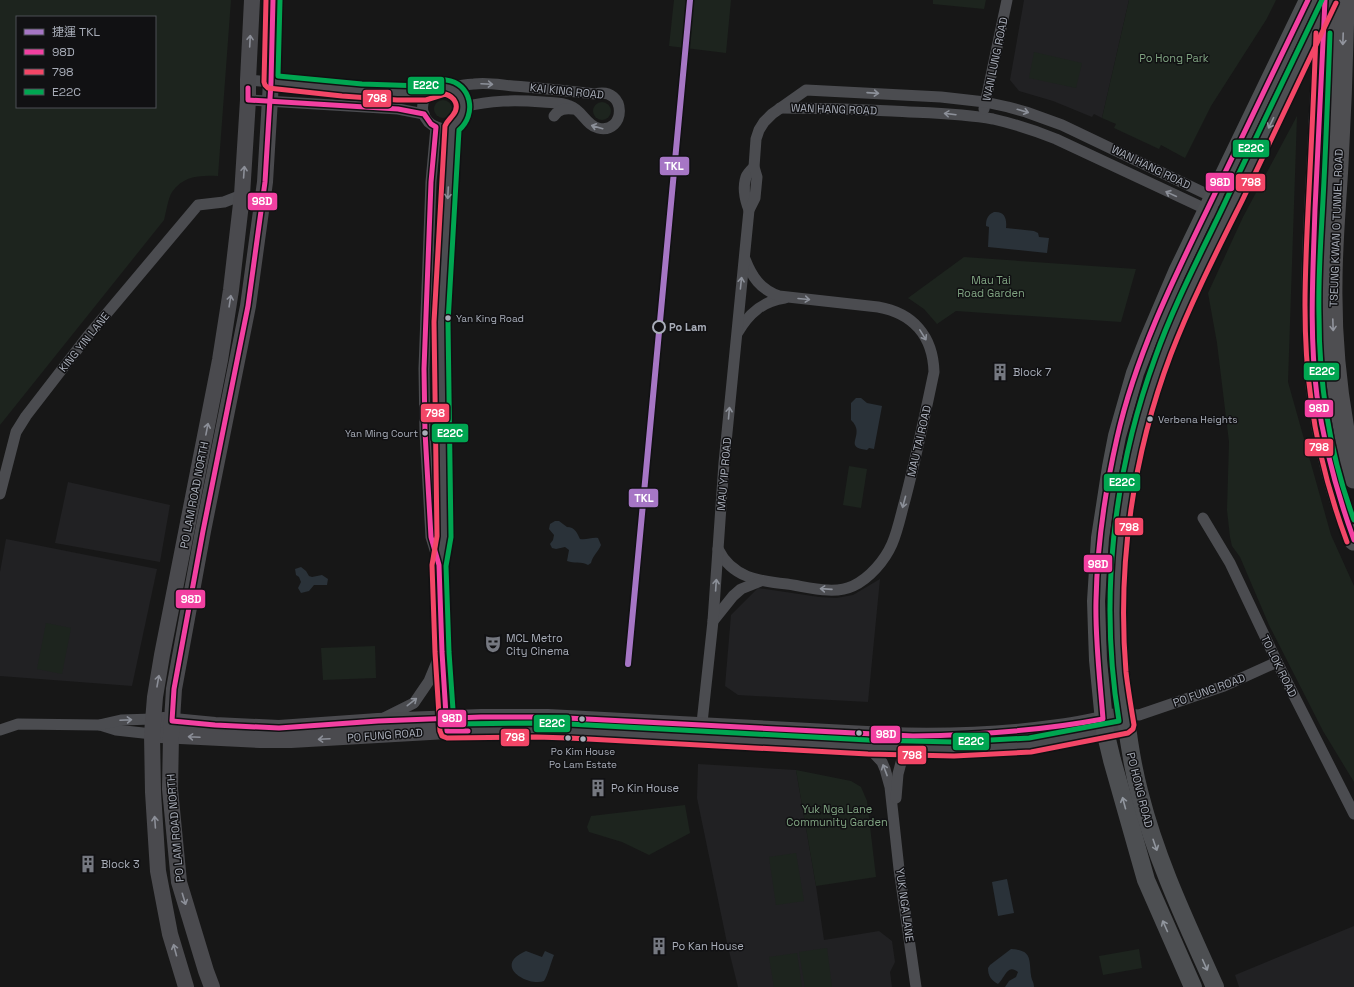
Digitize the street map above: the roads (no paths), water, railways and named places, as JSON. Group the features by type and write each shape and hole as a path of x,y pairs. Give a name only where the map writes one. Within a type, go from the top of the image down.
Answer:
{"highway":[{"name":"TSEUNG KWAN O TUNNEL ROAD","path":"1325,0 1312,274 1314,368 1329,458 1342,508 1354,540"},
{"name":"TSEUNG KWAN O TUNNEL ROAD","path":"1344,0 1341,104 1332,282 1335,359 1338,391 1354,478"}],"main road":[{"name":"PO LAM ROAD NORTH","path":"186,987 170,934 158,871 153,792 153,727 155,697 220,360 231,290 242,195 252,0"},
{"name":"PO LAM ROAD NORTH","path":"212,987 179,882 170,790 174,689 203,531 248,306 264,182 271,82 273,0"},
{"name":"PO HONG ROAD","path":"1193,987 1153,899 1146,880 1112,760 1104,725 1098,660 1096,601 1100,538 1111,467 1126,403 1148,340 1177,272 1308,0"},
{"name":"PO HONG ROAD","path":"1215,987 1179,907 1153,840 1135,774 1130,718 1119,671 1117,600 1121,531 1129,477 1147,405 1162,357 1184,305 1330,0"},
{"name":"PO FUNG ROAD","path":"701,731 868,747 954,750 1030,745 1130,718"},
{"name":"PO FUNG ROAD","path":"172,728 215,725 279,728 378,721 536,730 701,731 962,736 1060,727 1104,725"},
{"name":"PO FUNG ROAD","path":"153,727 172,728 260,740 291,740 446,725"}],"street":[{"name":"WAN LUNG ROAD","path":"982,117 1007,0"},
{"name":"KAI KING ROAD","path":"248,80 399,93 429,93 436,88 475,84 595,94 603,93 613,97 619,105 620,112 614,124 603,129 594,127 590,124 578,110 560,103 501,100 482,102 464,107"},
{"path":"429,93 423,103 424,114 431,124 436,127 442,128 452,126 456,124 462,116 464,107 461,97 453,89 448,87"},
{"name":"WAN HANG ROAD","path":"780,108 806,90 941,97 985,102 1026,112 1062,125 1228,213"},
{"path":"248,100 398,109 424,114"},
{"name":"WAN HANG ROAD","path":"780,108 836,108 938,113 982,117 1022,127 1056,139 1210,204"},
{"name":"MAU YIP ROAD","path":"701,731 714,621 724,458 749,210 744,197 746,176 754,167 756,138 759,130 764,122 780,108"},
{"path":"554,116 557,112 563,109 578,110"},
{"path":"446,725 439,565 444,536 441,329 452,126"},
{"path":"436,127 431,182 424,369 425,432 431,537 439,565"},
{"name":"KING YIN LANE","path":"0,494 16,432 37,400 87,337 198,205 224,202 242,195"},
{"name":"MAU TAI ROAD","path":"718,549 726,562 733,569 762,581 820,589 840,590 854,586 872,573 884,558 892,544 897,529 910,481 934,372 932,354 924,336 912,322 896,311 878,307 787,298 771,293 757,282 751,273 744,256"},
{"name":"MAU TAI ROAD","path":"736,336 744,321 758,308 772,301 787,298"},
{"name":"TO LOK ROAD","path":"1203,518 1230,563 1277,662 1354,814"},
{"name":"MAU TAI ROAD","path":"714,621 733,596 741,589 762,581"},
{"path":"378,721 414,703 428,681 442,652"},
{"name":"PO FUNG ROAD","path":"1130,718 1224,686 1277,662"},
{"path":"0,730 18,724 99,725 121,720 153,727"},
{"name":"YUK NGA LANE","path":"868,747 882,762 890,788 895,822 899,869 916,987"},
{"name":"YUK NGA LANE","path":"895,822 900,763 904,756 916,749"}],"metro line":[{"name":"TKL","path":"628,664 690,0"}],"place":[{"name":"Yan King Road","path":"448,318"},
{"name":"Po Lam","path":"659,327"},
{"name":"Block 7","path":"1000,372"},
{"name":"Verbena Heights","path":"1150,419"},
{"name":"Yan Ming Court","path":"425,433"},
{"name":"MCL Metro City Cinema","path":"493,644"},
{"name":"Po Kim House Po Lam Estate","path":"583,739"},
{"name":"Po Kin House","path":"598,788"},
{"name":"Block 3","path":"88,864"},
{"name":"Po Kan House","path":"659,946"}],"park label":[{"name":"Po Hong Park","path":"1174,58"},
{"name":"Mau Tai Road Garden","path":"991,286"},
{"name":"Yuk Nga Lane Community Garden","path":"837,815"}]}
